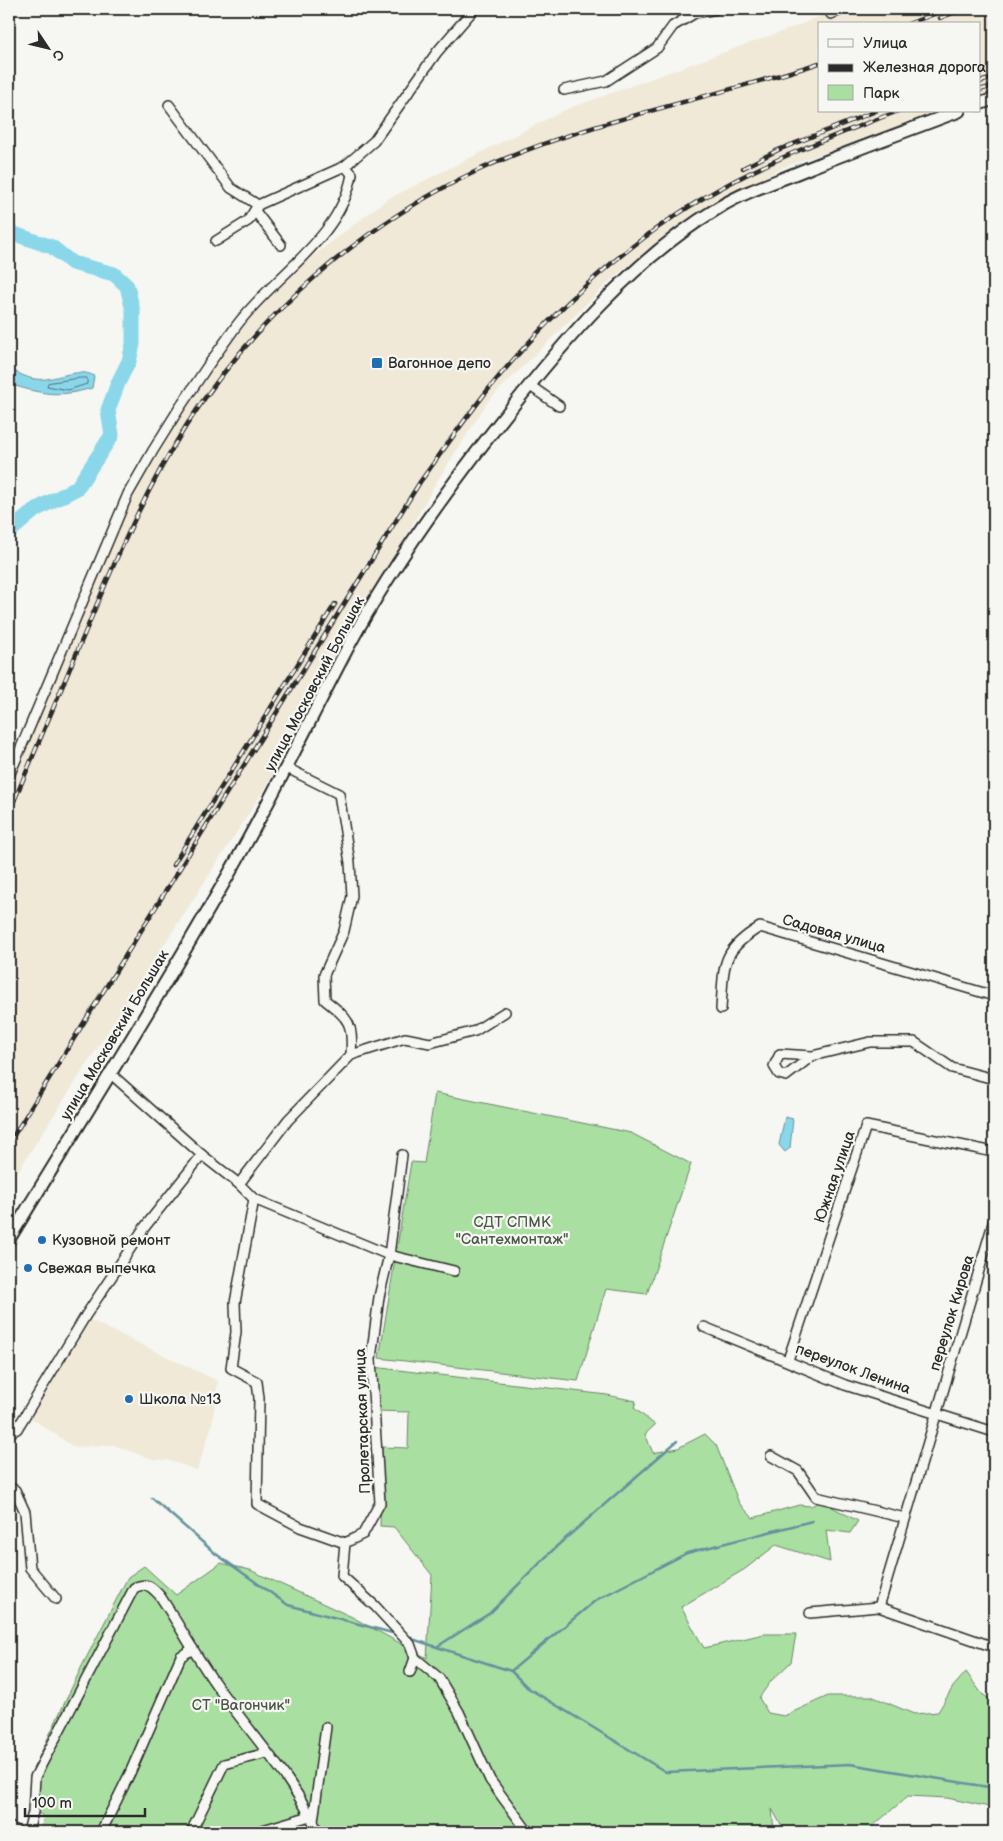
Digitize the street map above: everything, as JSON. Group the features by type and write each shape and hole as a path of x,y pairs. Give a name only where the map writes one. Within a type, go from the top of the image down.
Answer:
{"street":[{"path":"216,241 248,221 257,208 345,166 374,141 437,52 474,9"},
{"path":"564,90 606,81 657,48 674,26 694,13 716,9"},
{"path":"830,11 844,9"},
{"path":"980,104 994,99"},
{"path":"170,105 231,188 257,208 281,245"},
{"name":"улица Московский Большак","path":"9,1238 111,1074 230,872 287,768 349,646 408,547 470,460 548,362 612,293 662,248 719,207 760,187 857,148 956,112"},
{"path":"9,776 105,546 128,494 142,468 238,324 300,260 327,227 348,194 352,174 345,166"},
{"path":"529,385 559,406"},
{"path":"287,768 339,794 350,863 352,896 344,931 324,975 325,1000 344,1015 352,1030 351,1055"},
{"name":"Садовая улица","path":"721,1009 725,962 740,939 760,927 994,996"},
{"path":"239,1184 288,1120 351,1055 405,1038 430,1043 475,1031 505,1012"},
{"path":"812,1056 870,1042 914,1042 952,1068 994,1079"},
{"path":"111,1074 202,1155 254,1198 389,1256 454,1272"},
{"name":"Южная улица","path":"788,1360 866,1126 994,1152"},
{"path":"9,1434 17,1429 86,1315 144,1228 202,1155"},
{"name":"Пролетарская улица","path":"345,1543 363,1534 380,1503 372,1359 379,1297 389,1256 402,1155"},
{"path":"254,1198 235,1303 236,1332 231,1368 257,1382 259,1398 257,1504 300,1527 345,1543 342,1576 376,1606 410,1644 415,1658 439,1678 459,1712 490,1780 528,1832"},
{"name":"переулок Кирова","path":"879,1608 994,1220"},
{"name":"переулок Ленина","path":"704,1326 845,1385 994,1432"},
{"path":"771,1456 798,1471 816,1497 905,1518"},
{"path":"9,1487 15,1490 25,1512 30,1568 56,1599"},
{"path":"28,1832 33,1812 35,1777 134,1588 142,1584 151,1586 187,1636 192,1650 217,1687 268,1753 278,1763 312,1818 318,1832"},
{"path":"810,1612 879,1608 994,1647"},
{"path":"101,1832 130,1773 181,1656 192,1650"},
{"path":"410,1672 415,1658"},
{"path":"312,1818 326,1727"},
{"path":"191,1832 224,1764 268,1753"},
{"path":"256,1832 312,1818"},
{"path":"9,1826 18,1832"}],"shaded area":[{"path":"836,9 994,9 994,93 980,98 980,22 818,22 818,112 939,112 784,167 704,209 615,276 489,400 434,486 273,776 9,1185 9,767 122,500 194,382 266,292 386,200 567,109 797,26"},
{"name":"Школа №13","path":"90,1320 218,1381 212,1425 197,1470 167,1460 155,1460 113,1445 74,1447 31,1418"}],"green space":[{"name":"СДТ СПМК \"Сантехмонтаж\"","path":"435,1093 631,1133 691,1164 647,1294 606,1289 578,1381 379,1358 411,1162 424,1163"},
{"name":"СТ \"Вагончик\"","path":"373,1367 607,1395 636,1401 634,1408 655,1425 645,1434 653,1453 678,1448 705,1434 716,1445 739,1503 753,1518 799,1505 811,1506 821,1501 858,1521 850,1533 826,1530 830,1562 776,1545 745,1569 681,1607 704,1648 764,1634 796,1634 791,1662 771,1681 759,1698 768,1713 784,1716 828,1696 871,1696 914,1714 938,1712 953,1687 966,1672 982,1694 994,1702 994,1808 947,1798 908,1796 874,1825 869,1832 849,1832 848,1830 833,1832 785,1832 772,1809 774,1832 51,1832 41,1829 44,1816 28,1808 30,1776 82,1666 128,1577 144,1566 176,1595 221,1563 250,1570 352,1617 427,1658 432,1575 394,1527 380,1526 382,1447 408,1448 409,1412 377,1411"}],"water":[{"path":"9,369 35,379 73,373 87,373 94,376 92,388 59,394 31,390 9,384"},
{"path":"785,1117 793,1119 790,1148 785,1152 779,1145"}],"waterway":[{"path":"9,232 52,247 72,263 114,274 127,286 133,311 133,344 129,361 108,410 112,435 77,488 35,510 9,532"},
{"path":"438,1646 490,1613 557,1546 677,1441"},
{"path":"152,1498 216,1554 288,1605 396,1634"},
{"path":"511,1671 596,1600 687,1553 812,1521"},
{"path":"409,1638 511,1671 528,1688 666,1772 850,1764 994,1788"}],"railway":[{"path":"913,22 947,9"},
{"path":"940,18 963,9"},
{"path":"9,813 121,550 171,450 214,386 245,347 315,277 354,245 395,217 437,191 481,169 564,137 818,63"},
{"path":"980,82 994,78"},
{"path":"980,90 994,86"},
{"path":"743,168 778,150 873,112"},
{"path":"9,1143 420,482 478,402 513,360 600,273 664,223 734,181 774,161 895,112"},
{"path":"173,865 335,604"}],"place":[{"name":"Вагонное депо","path":"377,363"},
{"name":"Кузовной ремонт","path":"42,1240"},
{"name":"Свежая выпечка","path":"28,1268"},
{"name":"Школа №13","path":"129,1399"}]}
